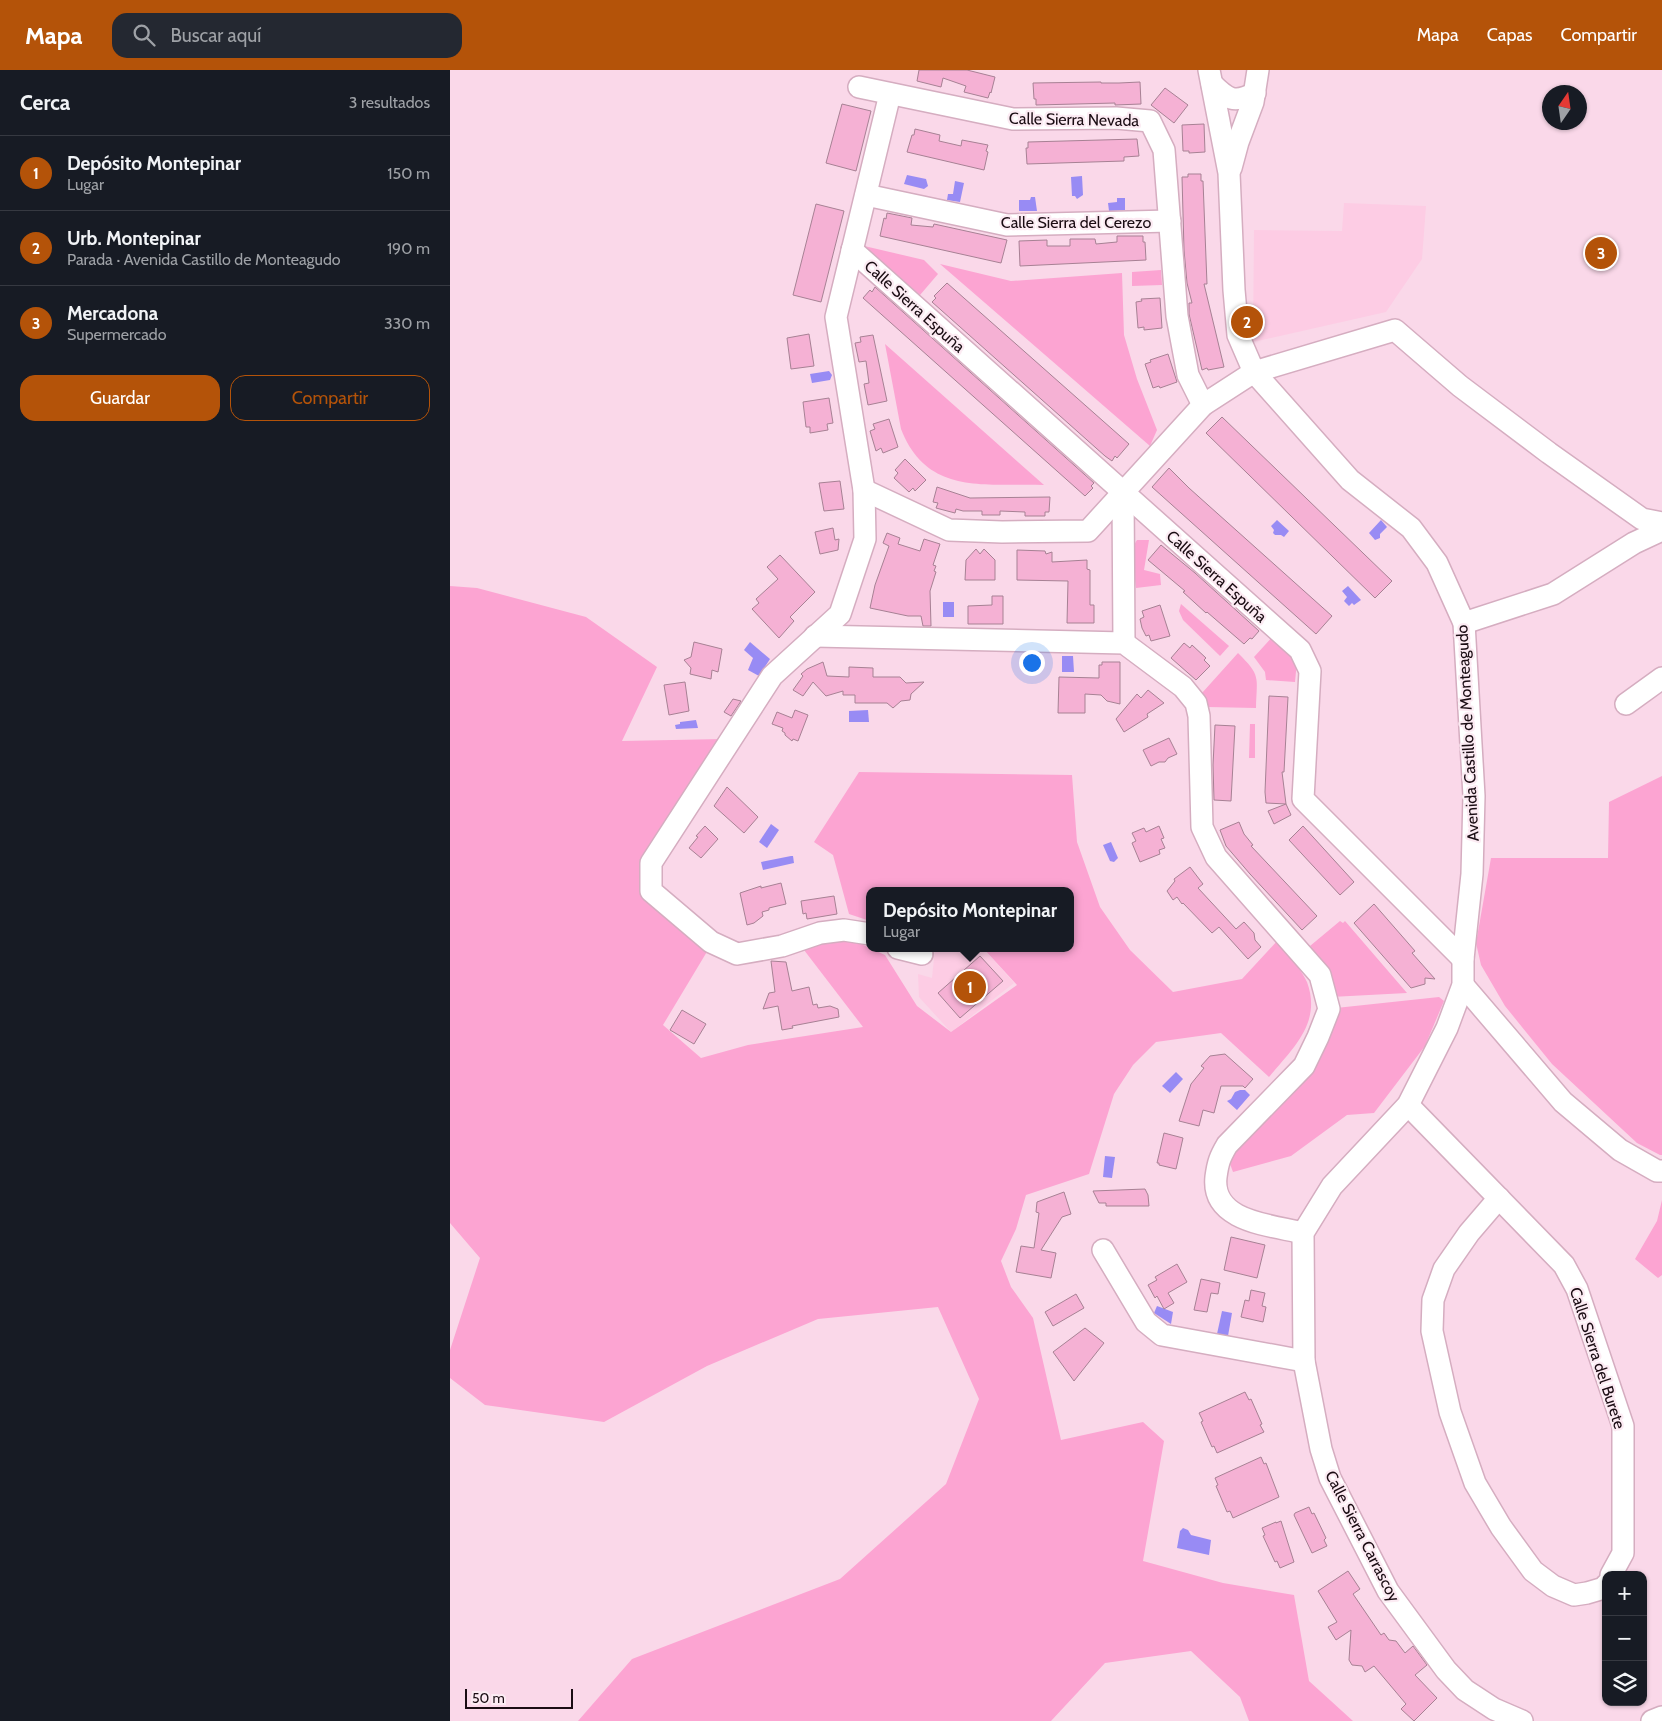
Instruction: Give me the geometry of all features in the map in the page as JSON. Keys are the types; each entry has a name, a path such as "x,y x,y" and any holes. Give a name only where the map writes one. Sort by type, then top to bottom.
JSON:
{"street":[{"name":"Avenida Castillo de Monteagudo","path":"1229,173 1238,142 1247,123 1255,93 1258,70"},
{"name":"Avenida Castillo de Monteagudo","path":"1211,77 1225,97 1235,99 1246,98 1255,93"},
{"name":"Avenida Castillo de Monteagudo","path":"1211,77 1229,173 1238,335 1254,372 1350,480 1410,528 1437,562 1464,623 1474,796 1472,874 1462,959 1463,985"},
{"name":"Calle Sierra Nevada","path":"859,87 1013,119 1116,118 1150,121 1164,150 1177,316 1188,375 1203,405"},
{"path":"866,933 844,930 820,933 782,946 737,954 711,942 651,891 651,863 772,676 840,614 865,539 864,490 836,317 890,94"},
{"name":"Calle Sierra del Cerezo","path":"866,195 1006,225 1170,221"},
{"name":"Calle Sierra Espuña","path":"852,250 1300,650 1310,671 1302,800 1462,959"},
{"path":"864,490 949,530 1002,532 1088,531 1203,405 1254,372 1395,330 1460,386 1549,454 1642,519 1662,523"},
{"path":"1123,493 1124,643"},
{"path":"1464,623 1553,594 1634,543 1662,530"},
{"path":"815,636 1124,643 1183,687 1196,703 1199,716 1202,827 1216,857 1320,976 1329,1010 1304,1066 1227,1144 1218,1160 1215,1184 1218,1198 1231,1212 1243,1219 1303,1233 1332,1186 1408,1105 1447,1028 1463,985 1563,1102 1620,1150 1657,1171 1662,1171"},
{"path":"1626,704 1662,678"},
{"path":"914,952 922,954"},
{"name":"Calle Sierra del Burete","path":"1408,1105 1564,1265 1577,1289 1623,1426 1622,1553 1613,1571"},
{"path":"1499,1198 1469,1233 1444,1269 1433,1300 1432,1330 1450,1412 1475,1483 1501,1527 1533,1571 1553,1586 1574,1595 1587,1594 1602,1589"},
{"name":"Calle Sierra Carrascoy","path":"1303,1233 1304,1361 1321,1449 1330,1478 1388,1591 1446,1670 1465,1690 1494,1709 1522,1721"},
{"path":"1103,1250 1146,1322 1162,1334 1304,1361"},
{"path":"1652,1721 1662,1717"}],"shaded area":[{"path":"907,175 926,179 928,186 924,189 904,184"},
{"path":"1082,176 1083,195 1077,199 1075,196 1072,196 1071,177"},
{"path":"955,181 964,183 960,202 947,200 948,194 953,194"},
{"path":"1031,197 1035,197 1037,211 1019,211 1019,200 1030,200"},
{"path":"1117,198 1125,198 1125,210 1109,211 1108,203 1117,202"},
{"path":"1344,203 1426,206 1422,259 1386,312 1253,342 1254,230 1342,231"},
{"path":"860,245 924,260 938,274 920,295"},
{"path":"940,264 1011,281 1122,273 1124,335 1137,379 1157,430 1150,446"},
{"path":"1161,270 1162,285 1132,286 1132,272"},
{"path":"885,344 1044,485 1000,485 960,481 942,476 926,466 912,451 901,429"},
{"path":"829,371 832,375 830,380 812,383 810,374"},
{"path":"1277,520 1289,531 1284,537 1273,533 1274,530 1271,526"},
{"path":"1381,520 1387,527 1380,534 1380,538 1375,540 1369,533"},
{"path":"1137,540 1149,540 1144,570 1160,574 1161,585 1136,588 1133,556"},
{"path":"450,586 477,588 586,617 657,667 622,741 723,739 642,869 708,950 663,1025 701,1058 748,1045 863,1027 804,950 844,936 866,946 866,952 879,952 885,955 917,1006 951,1032 1017,985 987,952 1074,952 1074,887 866,887 866,920 849,914 833,855 814,842 859,772 1072,775 1077,842 1100,907 1130,950 1173,992 1242,979 1278,940 1298,966 1307,982 1311,997 1311,1010 1303,1034 1269,1077 1221,1033 1156,1042 1133,1065 1114,1094 1089,1174 1026,1195 1016,1229 1001,1261 1011,1287 1033,1318 1061,1440 1143,1422 1164,1441 1143,1561 1223,1583 1294,1595 1309,1681 1353,1721 1249,1721 1240,1697 1191,1651 1105,1663 1051,1721 578,1721 632,1659 840,1579 946,1484 979,1399 938,1307 818,1319 707,1366 604,1422 485,1405 450,1378 450,1350 480,1258 450,1223"},
{"path":"1348,586 1361,600 1349,606 1344,601 1347,597 1342,591"},
{"path":"943,602 954,602 954,617 943,617"},
{"path":"1181,604 1229,646 1220,656 1183,620 1179,611"},
{"path":"1274,635 1297,661 1295,682 1266,680 1265,672 1254,657"},
{"path":"750,642 770,659 759,676 748,670 753,658 744,650"},
{"path":"1238,653 1251,667 1256,677 1256,708 1208,707 1202,693"},
{"path":"1062,656 1073,656 1074,672 1062,672"},
{"path":"868,710 869,722 849,722 849,711"},
{"path":"696,720 698,728 676,729 675,725 680,724 680,722"},
{"path":"1250,724 1255,724 1255,758 1249,758"},
{"path":"1662,776 1662,1155 1660,1155 1637,1143 1552,1064 1505,1006 1481,965 1476,943 1491,858 1608,858 1609,802"},
{"path":"771,824 779,830 767,848 759,842"},
{"path":"1111,842 1118,858 1114,862 1110,861 1103,845"},
{"path":"793,856 794,863 763,870 761,862"},
{"path":"1340,921 1343,923 1345,921 1407,993 1331,997 1323,966 1310,946"},
{"path":"935,952 987,952 1014,983 951,1032 919,997 918,974 932,978"},
{"path":"1439,997 1444,1001 1425,1046 1374,1113 1347,1115 1291,1156 1233,1172 1229,1161 1276,1109 1336,1008"},
{"path":"1176,1072 1183,1079 1170,1093 1162,1086"},
{"path":"1245,1090 1250,1095 1237,1110 1227,1101 1231,1099 1235,1092"},
{"path":"1105,1156 1115,1157 1112,1178 1103,1177"},
{"path":"1662,1200 1662,1275 1658,1278 1635,1259 1657,1221"},
{"path":"1157,1306 1173,1312 1171,1324 1154,1313"},
{"path":"1222,1311 1232,1313 1228,1336 1217,1334"},
{"path":"1183,1528 1188,1530 1191,1535 1211,1540 1209,1555 1177,1548 1180,1531"}],"building":[{"path":"919,70 967,70 995,77 988,98 964,92 966,86 943,78 941,87 917,81"},
{"path":"1140,82 1141,104 1036,105 1036,99 1034,99 1033,83"},
{"path":"1165,88 1188,105 1174,123 1151,105"},
{"path":"842,104 871,111 856,171 826,163"},
{"path":"1204,124 1205,152 1189,153 1189,151 1183,151 1182,125"},
{"path":"915,129 940,135 939,141 961,146 962,140 988,145 984,170 907,152"},
{"path":"1137,139 1139,156 1124,157 1124,161 1027,164 1026,148 1028,148 1028,142"},
{"path":"1188,174 1201,174 1201,181 1203,181 1207,284 1204,284 1224,367 1208,370 1207,368 1202,370 1189,314 1189,303 1192,303 1187,283 1184,250 1182,177 1188,177"},
{"path":"816,204 844,211 821,302 793,295"},
{"path":"887,213 912,218 911,225 933,227 934,224 1007,240 1001,263 880,236"},
{"path":"1117,236 1143,236 1146,260 1020,266 1019,241 1047,240 1047,246 1070,246 1070,239 1095,239 1096,244 1117,242"},
{"path":"947,283 1129,444 1117,458 1115,456 1112,461 1105,456 932,302 936,298 934,296"},
{"path":"875,287 1094,483 1091,486 1093,488 1085,496 863,298 870,290 872,292"},
{"path":"1160,298 1162,328 1144,330 1144,327 1138,328 1136,302 1142,301 1141,299"},
{"path":"809,334 814,366 791,369 787,338"},
{"path":"873,335 887,401 868,405 864,384 869,383 866,361 859,362 855,343 861,342 860,337"},
{"path":"1168,354 1177,382 1160,388 1159,386 1153,388 1145,364 1151,362 1150,360"},
{"path":"829,398 833,423 827,424 828,430 810,433 810,427 806,427 803,402"},
{"path":"1222,417 1392,581 1375,598 1206,433"},
{"path":"889,419 898,447 883,453 881,448 876,451 870,431 875,429 873,424"},
{"path":"905,459 926,480 915,491 913,488 909,492 894,478 898,473 895,470"},
{"path":"1169,468 1332,616 1316,634 1152,487"},
{"path":"840,481 844,509 824,511 819,483"},
{"path":"937,487 970,498 1050,497 1049,512 1045,512 1045,516 1025,516 1025,512 1000,511 1000,515 982,515 982,511 956,509 955,513 936,508 938,503 933,502"},
{"path":"833,528 835,540 839,539 838,550 820,554 815,532"},
{"path":"887,533 900,538 898,544 920,551 924,539 940,544 933,565 936,566 934,571 936,572 930,591 931,626 923,626 921,616 908,616 870,608 875,585 889,546 883,543"},
{"path":"1161,545 1259,631 1252,639 1250,638 1244,644 1206,613 1183,592 1185,591 1148,560"},
{"path":"976,549 980,554 984,549 995,560 995,580 965,580 966,560"},
{"path":"1017,550 1045,551 1046,554 1052,552 1052,562 1087,560 1087,569 1090,570 1090,605 1094,605 1094,623 1067,623 1068,581 1017,580"},
{"path":"780,555 815,592 790,617 794,621 779,638 752,609 759,603 756,599 778,579 767,567"},
{"path":"992,596 1003,596 1003,624 968,624 968,606 992,605"},
{"path":"1160,605 1170,636 1151,641 1149,635 1146,636 1142,628 1140,619 1144,617 1142,611"},
{"path":"694,642 722,649 718,672 712,670 711,679 690,674 691,668 684,660 691,657"},
{"path":"1184,643 1190,648 1192,645 1206,658 1204,660 1210,666 1196,680 1171,658"},
{"path":"823,662 827,676 849,677 849,667 873,668 873,677 900,677 906,683 924,682 911,694 910,700 901,701 893,708 887,703 855,703 855,695 843,695 843,691 826,696 813,682 803,696 793,690 803,676 801,674 807,669"},
{"path":"1102,662 1120,662 1120,704 1107,701 1101,695 1085,694 1085,713 1058,713 1059,677 1099,678 1099,665 1102,665"},
{"path":"685,682 689,711 669,715 664,685"},
{"path":"1148,690 1164,703 1147,714 1148,717 1124,732 1116,719 1137,694 1141,698"},
{"path":"1269,696 1288,697 1284,772 1282,772 1286,804 1266,803"},
{"path":"733,699 741,701 731,716 724,712"},
{"path":"795,710 808,715 798,741 793,739 792,741 782,731 783,728 772,724 777,712 792,718"},
{"path":"1215,725 1235,726 1231,801 1214,800"},
{"path":"1169,738 1177,754 1168,758 1165,762 1159,762 1151,766 1143,750"},
{"path":"727,787 758,817 744,833 714,806"},
{"path":"1286,804 1291,815 1274,824 1268,811"},
{"path":"1239,822 1244,834 1253,845 1251,846 1317,916 1302,930 1226,846 1220,830"},
{"path":"705,826 718,839 701,858 689,848"},
{"path":"1159,826 1164,838 1161,839 1165,848 1159,850 1160,854 1140,862 1132,843 1136,841 1132,833 1144,828 1146,832"},
{"path":"1303,826 1354,882 1340,895 1289,840"},
{"path":"1190,867 1203,884 1198,888 1236,929 1244,922 1254,933 1255,940 1261,947 1248,959 1219,927 1212,933 1177,897 1173,900 1167,891 1175,881 1174,879"},
{"path":"781,883 786,904 769,908 769,910 762,912 763,916 754,923 747,925 740,893 761,886 761,888"},
{"path":"834,896 837,914 807,919 806,913 803,914 801,901"},
{"path":"1374,904 1415,951 1412,953 1435,979 1425,978 1425,984 1411,988 1354,923"},
{"path":"980,956 1003,981 960,1018 938,993"},
{"path":"771,961 786,962 792,991 809,987 813,1005 817,1004 818,1008 830,1006 838,1009 839,1017 792,1026 793,1028 782,1030 778,1006 763,1009 769,993 775,992"},
{"path":"682,1010 706,1024 694,1044 670,1030"},
{"path":"1225,1054 1253,1079 1245,1088 1243,1086 1221,1086 1214,1113 1203,1110 1199,1126 1179,1121 1191,1084 1204,1068 1201,1066 1210,1056"},
{"path":"1164,1133 1183,1138 1176,1169 1157,1163"},
{"path":"1145,1189 1148,1195 1149,1206 1106,1206 1106,1203 1099,1203 1093,1191"},
{"path":"1064,1192 1071,1214 1062,1217 1041,1250 1056,1253 1051,1278 1016,1272 1021,1246 1034,1248 1039,1213 1036,1212 1037,1202"},
{"path":"1231,1237 1265,1245 1257,1278 1224,1270"},
{"path":"1177,1264 1187,1282 1168,1293 1174,1303 1164,1309 1148,1285 1157,1280 1155,1277"},
{"path":"1201,1279 1220,1283 1218,1294 1211,1293 1207,1312 1194,1310"},
{"path":"1251,1290 1265,1293 1262,1306 1266,1307 1263,1322 1241,1317 1245,1300 1249,1301"},
{"path":"1076,1294 1084,1308 1053,1326 1045,1312"},
{"path":"1085,1328 1104,1343 1074,1381 1053,1352"},
{"path":"1245,1392 1249,1400 1251,1399 1264,1432 1217,1453 1214,1446 1212,1447 1199,1413"},
{"path":"1261,1457 1264,1464 1266,1463 1279,1497 1233,1518 1230,1511 1227,1512 1216,1486 1218,1485 1215,1478"},
{"path":"1309,1507 1326,1538 1324,1540 1327,1546 1312,1553 1294,1515"},
{"path":"1281,1521 1294,1562 1280,1568 1277,1561 1275,1562 1263,1536 1265,1535 1262,1528"},
{"path":"1348,1571 1360,1589 1353,1594 1381,1635 1384,1633 1389,1640 1396,1641 1405,1653 1413,1646 1427,1665 1415,1675 1437,1698 1414,1721 1401,1709 1406,1704 1374,1666 1365,1672 1362,1666 1352,1665 1349,1660 1351,1630 1336,1640 1328,1627 1337,1622 1318,1591"}],"place":[{"name":"Mercadona","path":"1601,253"},
{"name":"Urb. Montepinar","path":"1247,322"},
{"name":"Depósito Montepinar","path":"970,987"}]}
